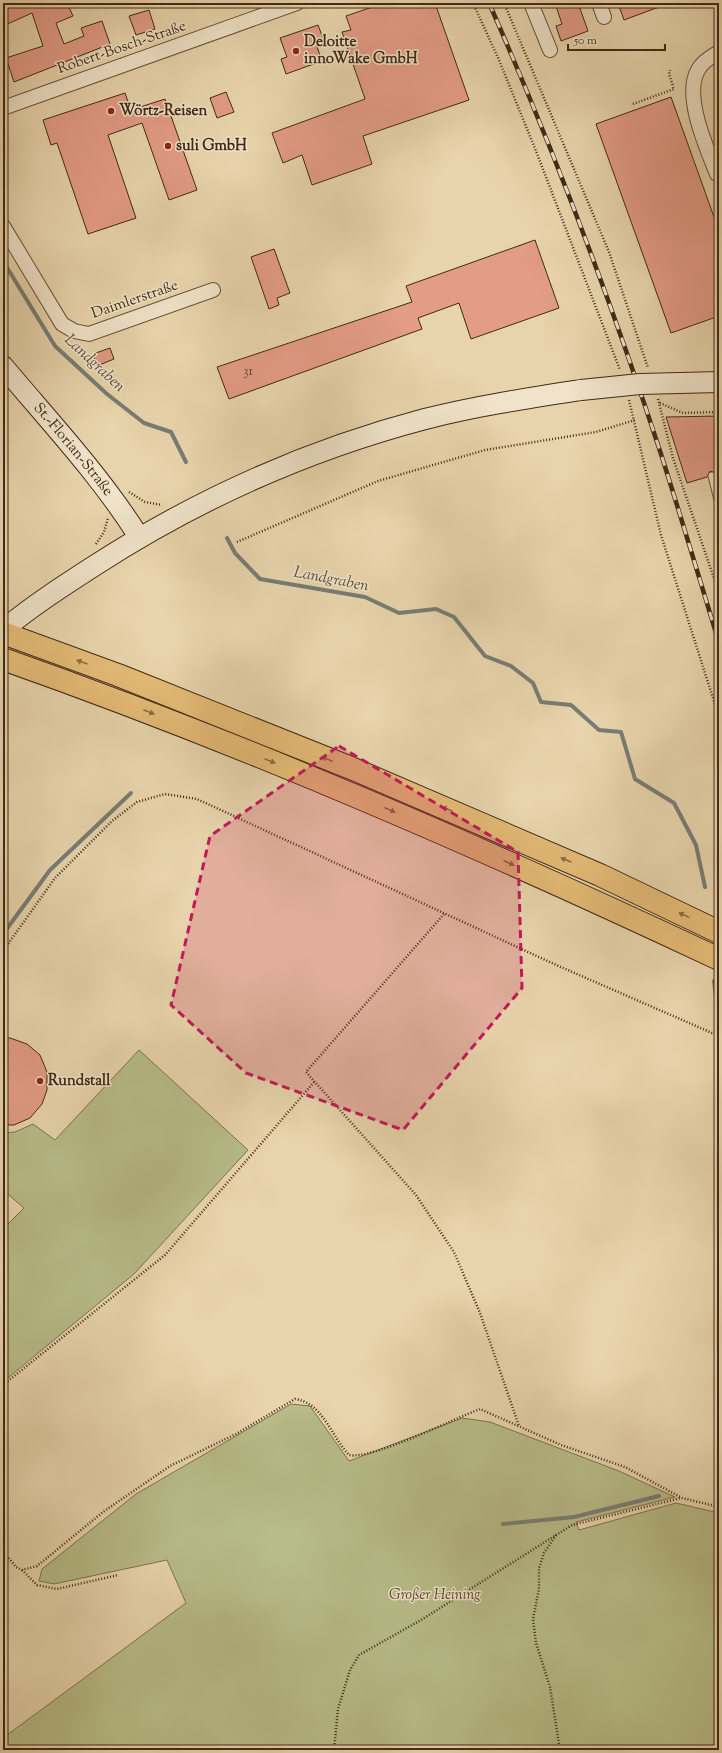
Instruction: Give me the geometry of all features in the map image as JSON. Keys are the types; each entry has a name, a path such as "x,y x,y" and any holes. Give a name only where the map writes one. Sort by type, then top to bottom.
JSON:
{"highway":[{"path":"3,631 351,768 600,875 719,932"},
{"path":"3,659 113,698 335,786 592,899 719,959"}],"main road":[{"name":"St.-Florian-Straße","path":"3,366 94,472 119,505 139,537"},
{"path":"3,631 30,608 139,537 188,509 277,468 368,435 425,419 482,406 581,390 640,384 719,382"}],"street":[{"name":"Robert-Bosch-Straße","path":"3,108 298,3"},
{"path":"531,3 550,50"},
{"path":"599,3 604,17"},
{"path":"717,174 703,138 693,88 698,69 719,52"},
{"name":"Daimlerstraße","path":"3,226 62,324 74,331 89,334 213,290"}],"lane":[{"path":"712,476 719,504"}],"path":[{"path":"473,3 499,60 536,151 607,333 622,376"},
{"path":"504,3 609,252 649,372"},
{"path":"633,104 674,89 670,70"},
{"path":"657,395 673,458 719,593"},
{"path":"628,398 635,420 661,535 719,717"},
{"path":"659,402 683,413 719,412"},
{"path":"237,542 378,480 485,450 596,432 635,420"},
{"path":"3,951 55,878 112,821 137,802 165,794 197,799 554,964 719,1036"},
{"path":"444,914 306,1072 416,1195 454,1252 480,1313 519,1427"},
{"path":"3,1385 165,1255 315,1081"},
{"path":"22,1570 37,1566 102,1512 170,1466 236,1434 295,1399 306,1400 316,1408 341,1446 349,1455 362,1455 426,1432 458,1417 480,1410 561,1445 625,1467 682,1498 719,1507"},
{"path":"334,1750 338,1709 350,1670 359,1655 421,1620 572,1525 682,1498"},
{"path":"556,1535 544,1553 539,1568 538,1589 533,1619 536,1643 550,1687 560,1750"},
{"path":"3,1552 16,1567 22,1570 37,1585 57,1589 118,1574"}],"highlighted area":[{"path":"339,746 518,852 522,988 403,1130 246,1073 171,1005 210,836"}],"green space":[{"path":"139,1050 248,1150 134,1274 3,1382 3,1229 24,1208 3,1190 3,1133 15,1132 33,1124 55,1140"},
{"name":"Großer Heining","path":"291,1404 310,1406 349,1461 462,1418 490,1422 619,1471 675,1497 576,1522 579,1530 676,1503 719,1513 719,1750 3,1750 3,1738 186,1603 167,1560 54,1584 39,1581 42,1569 136,1494"}],"building":[{"path":"3,3 67,3 73,16 56,23 64,44 84,36 81,28 102,21 110,44 14,82 6,58 43,46 32,13 3,26"},
{"path":"384,3 435,3 469,100 363,136 372,164 312,185 302,155 283,163 272,133 365,99 342,32 351,30 346,16"},
{"path":"555,3 578,3 588,31 561,41 556,26 562,24"},
{"path":"618,3 667,3 667,4 624,20"},
{"path":"149,10 155,29 136,35 129,16"},
{"path":"318,25 324,41 316,44 322,61 286,74 281,59 287,57 280,38"},
{"path":"226,92 234,112 217,118 210,98"},
{"path":"125,93 131,110 165,99 197,190 169,200 142,123 108,135 136,218 88,234 57,143 51,145 43,120"},
{"path":"671,97 714,217 719,215 719,316 671,333 596,124"},
{"path":"535,240 559,308 471,339 459,303 418,318 422,329 229,399 217,367 412,302 406,286"},
{"path":"274,249 290,293 277,298 279,305 269,309 251,257"},
{"path":"110,348 114,359 97,366 93,354"},
{"path":"719,416 719,474 710,471 707,477 687,483 666,417"},
{"path":"3,1038 10,1038 27,1044 40,1055 47,1072 47,1090 42,1104 30,1118 14,1125 3,1125"}],"waterway":[{"name":"Landgraben","path":"3,261 55,346 107,394 144,423 171,432 186,462"},
{"name":"Landgraben","path":"227,538 235,553 260,579 365,597 399,613 436,609 454,617 485,656 511,666 533,683 541,702 571,705 599,730 621,732 635,779 674,803 696,845 705,887"},
{"path":"3,934 50,870 131,793"},
{"name":"Landgraben","path":"714,981 719,1022"},
{"path":"503,1524 574,1517 659,1496"}],"railway":[{"path":"489,3 559,170 602,283 661,454 719,643"}],"place":[{"name":"Deloitte innoWake GmbH","path":"296,51"},
{"name":"Wörtz-Reisen","path":"111,111"},
{"name":"suli GmbH","path":"168,146"},
{"name":"Rundstall","path":"40,1081"}]}
